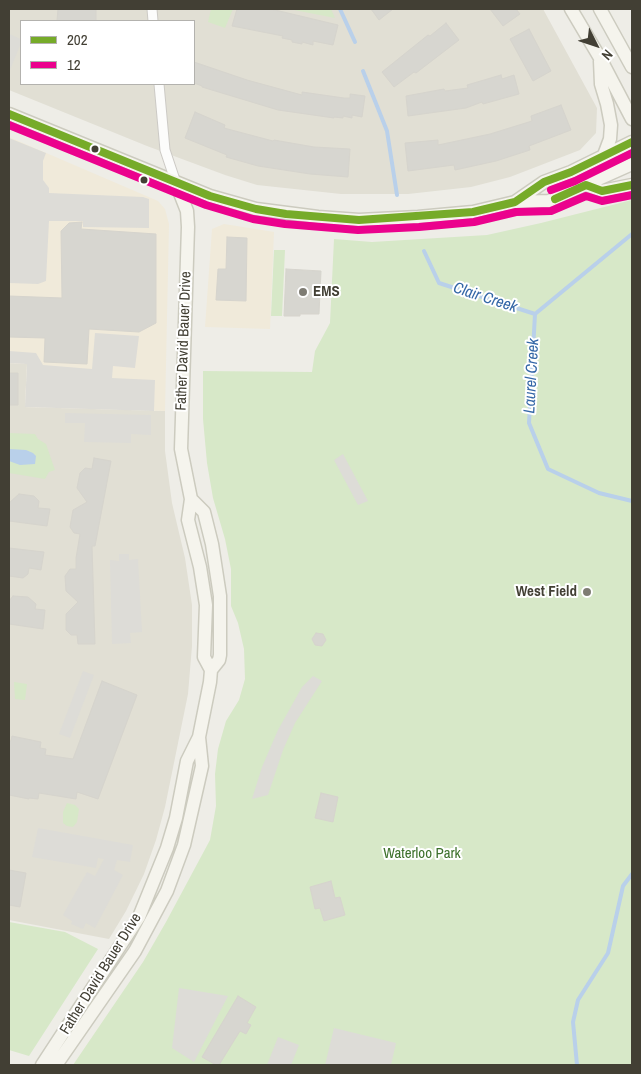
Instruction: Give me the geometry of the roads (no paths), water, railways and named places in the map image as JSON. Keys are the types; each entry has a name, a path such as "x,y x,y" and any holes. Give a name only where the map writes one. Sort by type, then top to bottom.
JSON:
{"street":[{"path":"572,9 632,120"},
{"path":"600,9 632,67"},
{"path":"600,58 601,84 611,125 610,139 604,155"},
{"path":"159,85 165,150 176,183"},
{"path":"9,114 210,196 256,209 359,220 418,217 465,212 515,202 549,201 632,164"},
{"path":"515,202 544,182 571,172 632,142"},
{"name":"Father David Bauer Drive","path":"56,1065 135,951 167,892 184,845 202,766 199,737 211,670 219,660 220,655 220,596 212,544 204,512 191,499 181,449 188,227 187,211 176,183"},
{"path":"586,186 602,191 632,185"},
{"name":"Father David Bauer Drive","path":"42,1065 139,917 167,848 176,818 187,761 199,737"}],"water":[{"path":"9,449 26,450 33,453 36,456 35,464 20,465 9,461"}],"waterway":[{"name":"Clair Creek","path":"340,9 355,42"},
{"name":"Clair Creek","path":"363,71 387,131 397,195"},
{"name":"Laurel Creek","path":"632,234 535,314 529,423 548,469 599,493 632,501"},
{"name":"Clair Creek","path":"424,251 439,283 535,314"},
{"name":"Laurel Creek","path":"577,1065 573,1022 578,1000 608,953 623,886 632,874"}],"place":[{"name":"EMS","path":"303,292"},
{"name":"West Field","path":"587,592"}],"park label":[{"name":"Waterloo Park","path":"422,854"}]}
